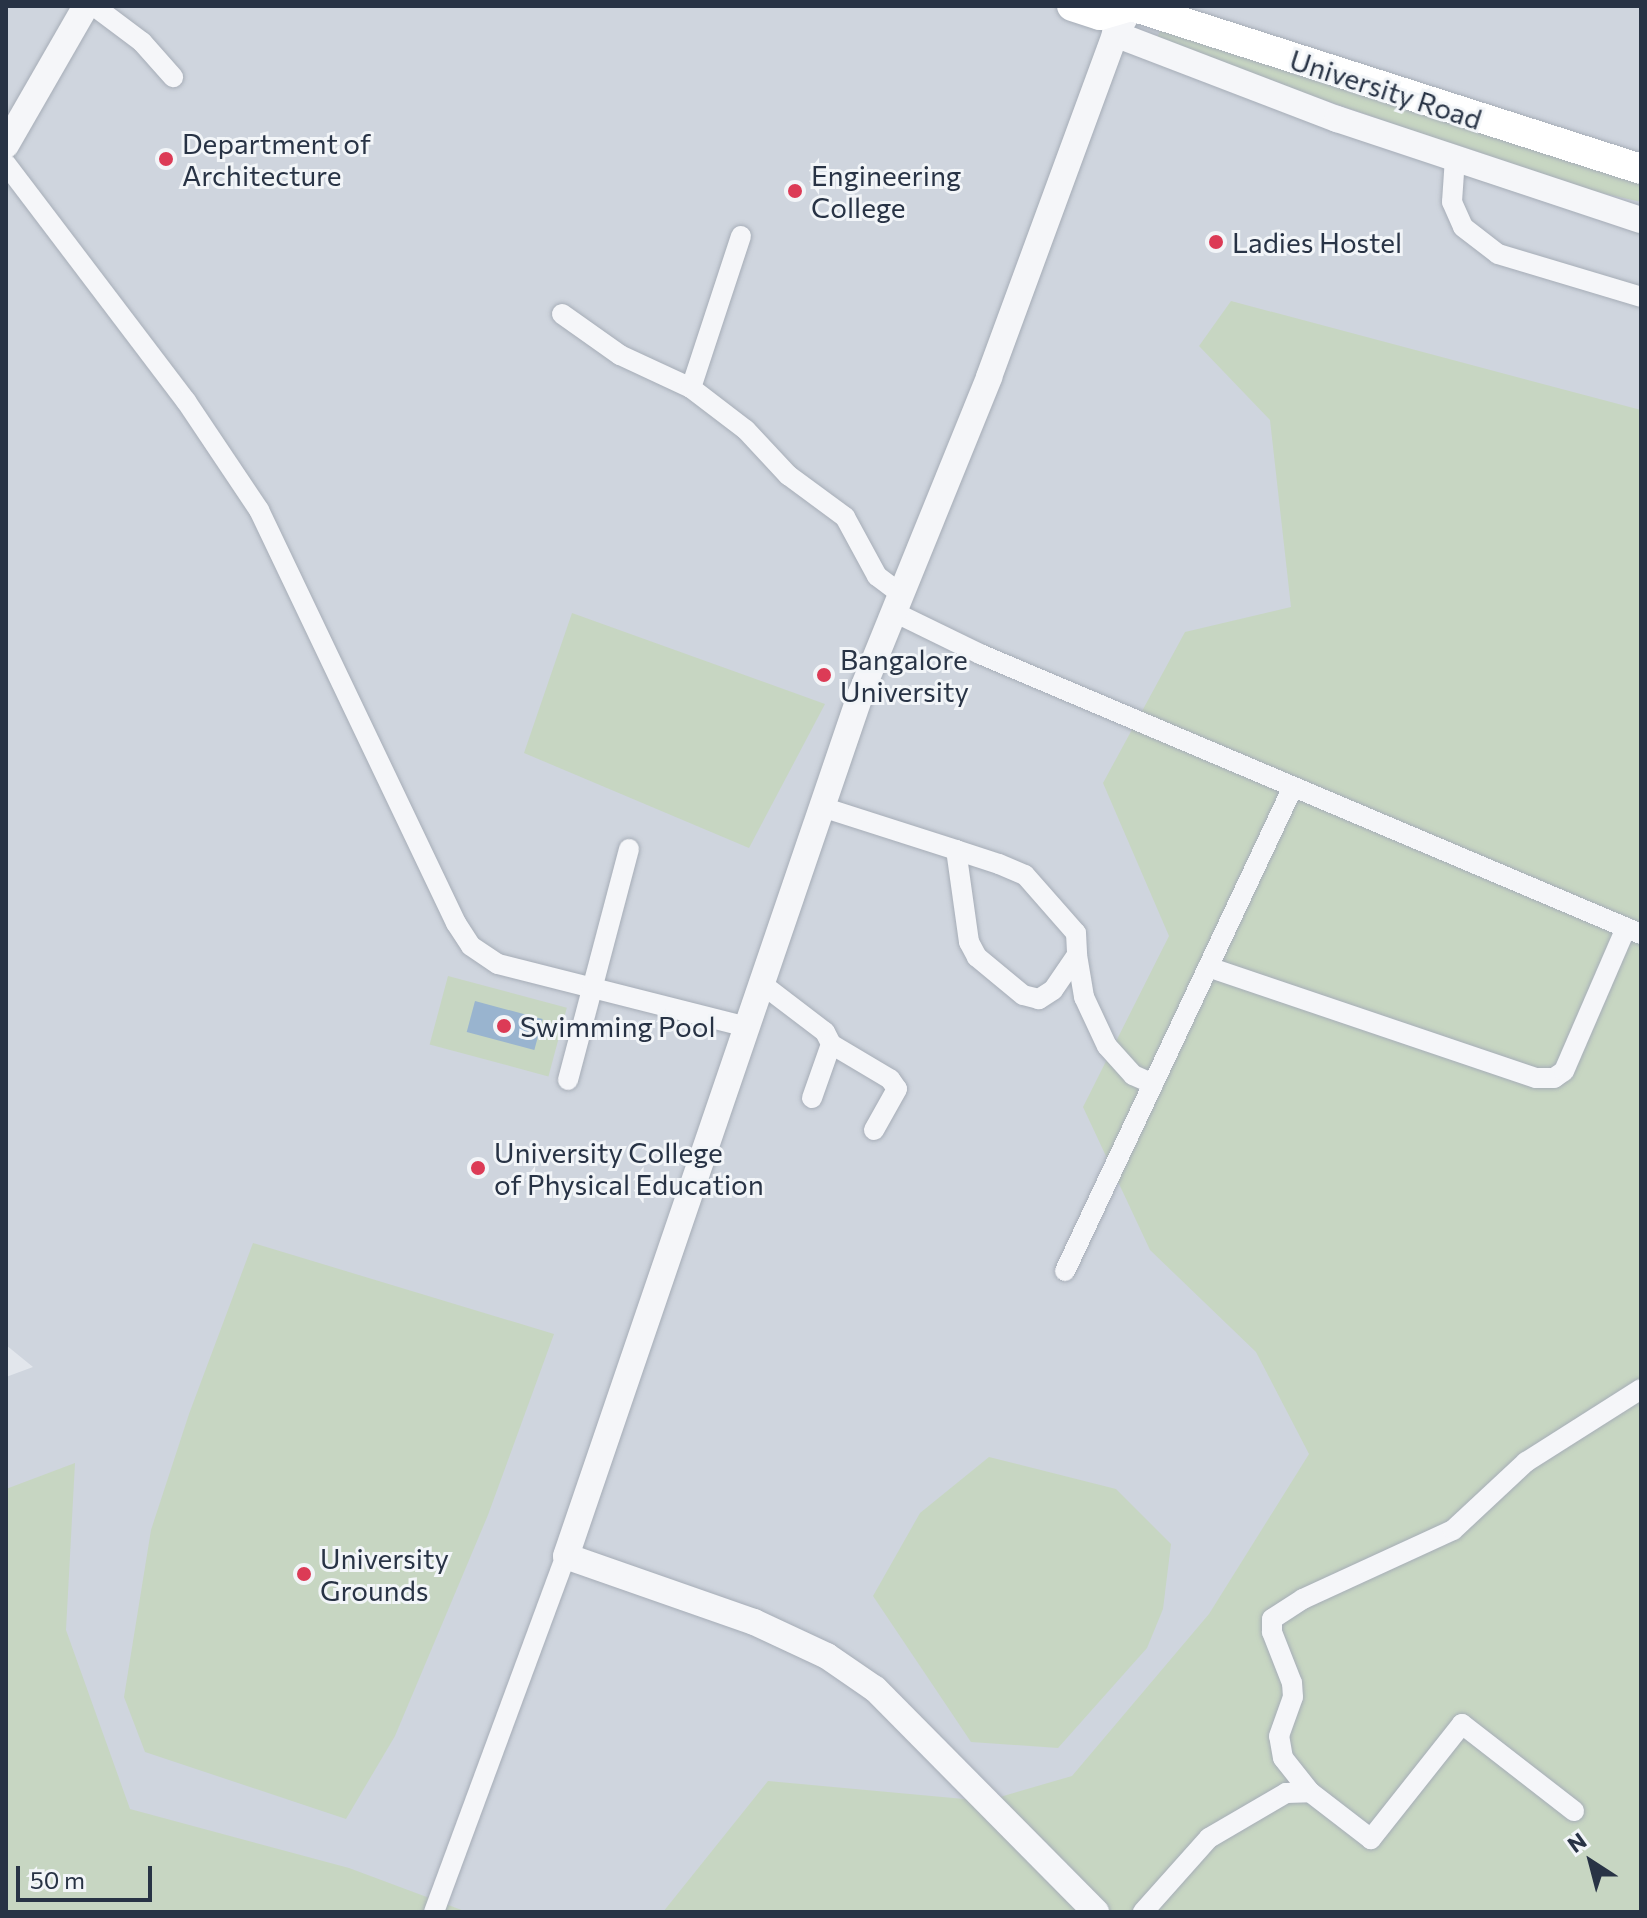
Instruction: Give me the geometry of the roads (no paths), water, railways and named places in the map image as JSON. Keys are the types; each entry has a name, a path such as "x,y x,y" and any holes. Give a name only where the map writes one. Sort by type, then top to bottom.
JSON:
{"main road":[{"name":"University Road","path":"1072,6 1100,15 1132,6 1641,169"}],"street":[{"path":"6,145 86,6"},
{"path":"94,6 142,42 173,77"},
{"path":"434,1912 566,1556 822,807 898,603 989,377 1115,34 1132,6"},
{"path":"1115,34 1337,119 1641,220"},
{"path":"1455,158 1452,202 1463,227 1498,254 1641,297"},
{"path":"6,164 186,401 259,510 456,923 471,946 498,964 747,1027"},
{"path":"691,388 741,236"},
{"path":"562,314 620,355 691,388 746,430 788,475 845,517 877,576 898,603 980,654 1633,931 1564,1071 1554,1078 1536,1078 1208,967"},
{"path":"1065,1271 1293,787"},
{"path":"822,807 1025,875 1076,933 1084,997 1107,1046 1133,1075 1153,1084"},
{"path":"568,1080 629,849"},
{"path":"956,850 969,942 987,969 1023,995 1039,999 1053,990 1077,955"},
{"path":"762,984 825,1032 831,1044 870,1064 890,1079 897,1089 874,1130"},
{"path":"812,1098 831,1044"},
{"path":"1574,1811 1462,1724 1371,1839 1310,1792 1283,1758 1279,1736 1293,1697 1292,1683 1272,1632 1272,1619 1303,1599 1453,1530 1526,1462 1641,1389"},
{"path":"566,1556 754,1622 827,1656 875,1689 1096,1912"},
{"path":"1143,1912 1209,1838 1286,1793 1310,1792"}],"water":[{"name":"Swimming Pool","path":"475,1001 543,1019 534,1050 467,1032"}],"place":[{"name":"Department of Architecture","path":"166,159"},
{"name":"Engineering College","path":"795,191"},
{"name":"Ladies Hostel","path":"1216,242"},
{"name":"Bangalore University","path":"824,675"},
{"name":"Swimming Pool","path":"504,1026"},
{"name":"University College of Physical Education","path":"478,1168"},
{"name":"University Grounds","path":"304,1574"}]}
